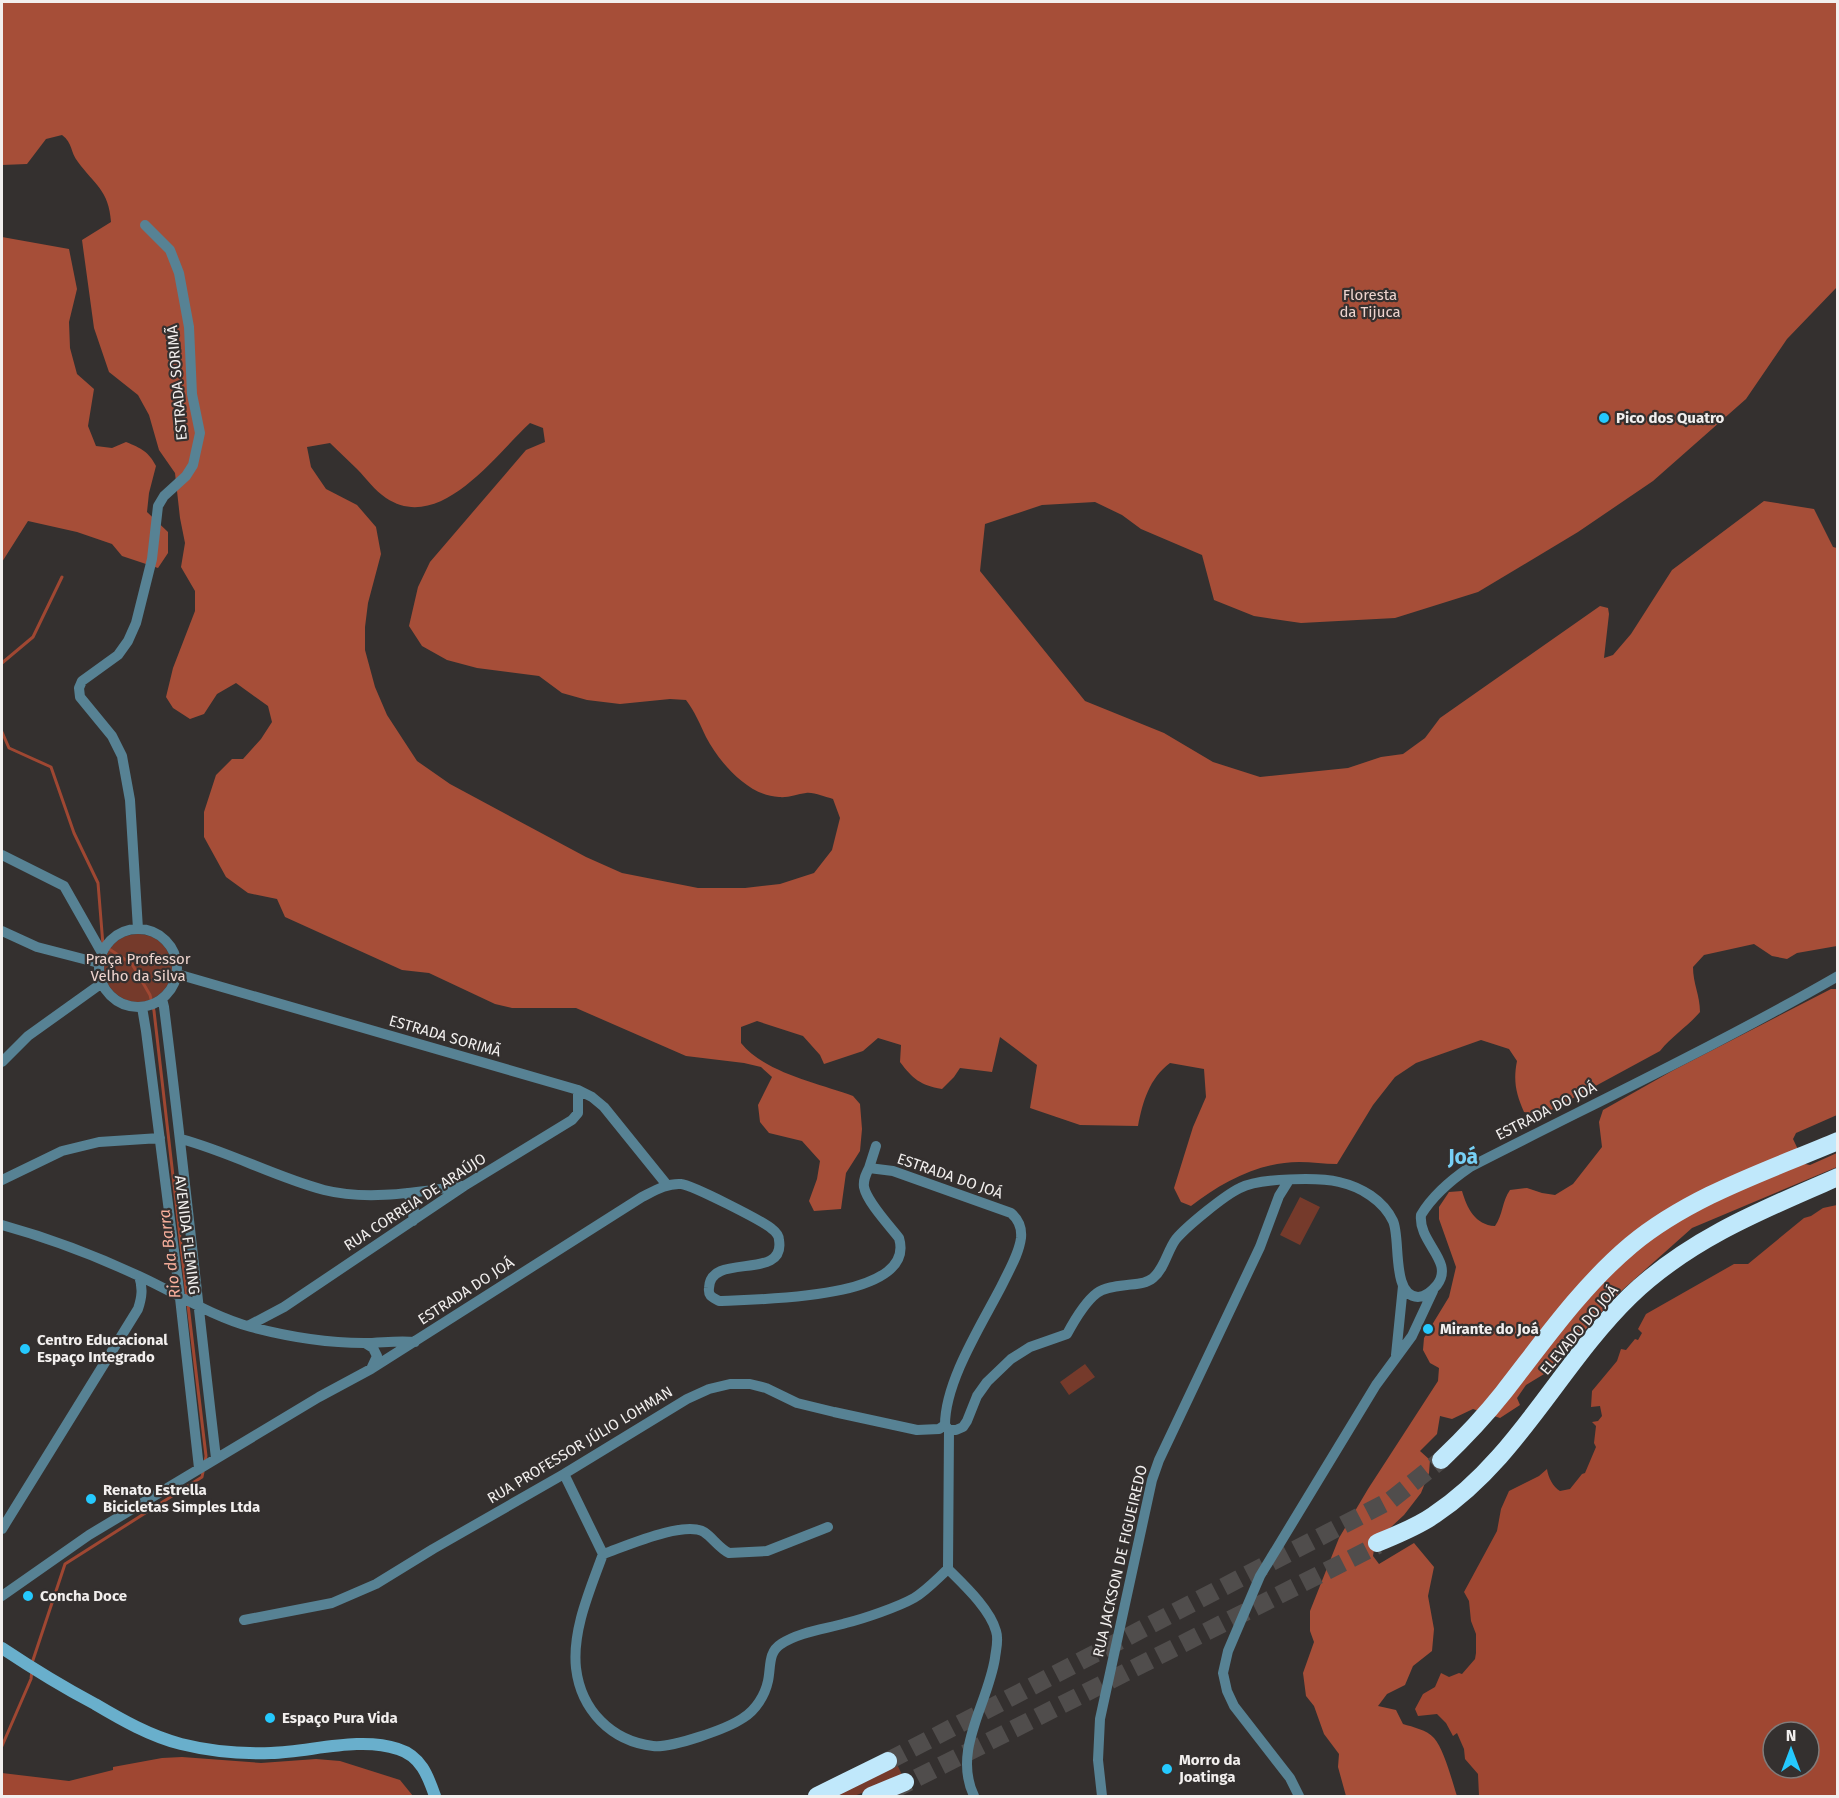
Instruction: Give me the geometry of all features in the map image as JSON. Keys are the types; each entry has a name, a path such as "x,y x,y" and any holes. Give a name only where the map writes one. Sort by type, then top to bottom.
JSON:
{"highway":[{"path":"1441,1460 1501,1395 1571,1304 1631,1245 1660,1223 1713,1193 1838,1141"},
{"name":"ELEVADO DO JOÁ","path":"1378,1544 1434,1515 1467,1489 1505,1450 1611,1316 1650,1278 1716,1232 1838,1177"},
{"path":"817,1797 888,1761"},
{"path":"871,1797 905,1782"}],"street":[{"name":"ESTRADA SORIMÃ","path":"138,929 130,800 122,756 112,736 80,697 79,688 82,681 118,655 128,641 136,623 152,560 158,506 164,496 186,476 193,465 200,433 192,394 189,327 179,273 170,250 145,225"},
{"path":"2,855 64,886 103,953 102,983 114,999 122,1004 143,1007 160,1000 169,992 177,974 177,961 172,948 152,931 127,930 117,935 103,953"},
{"path":"2,931 37,947 103,953"},
{"name":"ESTRADA SORIMÃ","path":"177,974 578,1090 592,1097 604,1107 667,1185"},
{"name":"ESTRADA DO JOÁ","path":"1433,1290 1440,1280 1441,1265 1423,1233 1421,1215 1437,1195 1458,1176 1470,1167 1636,1081 1709,1047 1787,1006 1838,976"},
{"path":"2,1062 28,1036 102,983"},
{"name":"AVENIDA FLEMING","path":"160,1000 166,1018 181,1139 200,1467"},
{"name":"AVENIDA FLEMING","path":"143,1007 160,1138 215,1458"},
{"name":"RUA CORREIA DE ARAÚJO","path":"248,1326 284,1307 464,1186 572,1119 578,1113 578,1090"},
{"path":"2,1180 62,1151 99,1142 160,1138"},
{"path":"181,1139 300,1182 345,1194 407,1193 464,1186"},
{"path":"667,1185 681,1184 695,1189 757,1220 779,1236 780,1244 777,1253 769,1262 726,1268 717,1272 709,1284 711,1297 719,1301 834,1292 881,1278 894,1266 899,1256 901,1244 899,1239 869,1198 864,1186 876,1146"},
{"name":"ESTRADA DO JOÁ","path":"869,1168 893,1172 1006,1210 1016,1217 1019,1223 1021,1235 1018,1252 963,1362 947,1403 948,1569"},
{"name":"RUA JACKSON DE FIGUEIREDO","path":"1102,1797 1098,1760 1100,1719 1152,1480 1159,1460 1255,1257 1279,1196 1289,1180"},
{"path":"947,1427 956,1430 963,1427 968,1421 977,1396 999,1369 1030,1347 1067,1334 1075,1319 1097,1293 1114,1287 1152,1280 1161,1269 1176,1239 1241,1187 1256,1183 1334,1180 1363,1191 1385,1207 1396,1227 1402,1286 1396,1356"},
{"name":"ESTRADA DO JOÁ","path":"2,1596 89,1535 319,1396 371,1369 642,1197 667,1185"},
{"path":"407,1193 414,1204 413,1221"},
{"path":"2,1225 54,1239 139,1276 189,1302 248,1326 302,1339 365,1343 403,1340 414,1342"},
{"path":"2,1529 138,1309 142,1296 139,1276"},
{"path":"1402,1286 1407,1293 1416,1297 1422,1297 1433,1290"},
{"path":"1299,1797 1290,1778 1234,1706 1227,1691 1223,1673 1228,1651 1260,1576 1328,1461 1396,1356 1412,1336 1433,1290"},
{"path":"365,1343 374,1348 377,1356 371,1369"},
{"name":"RUA PROFESSOR JÚLIO LOHMAN","path":"244,1620 332,1602 376,1584 687,1399 709,1389 730,1384 750,1384 796,1403 917,1430 947,1427"},
{"path":"564,1474 603,1554 576,1640 576,1669 584,1699 600,1722 625,1737 653,1746 671,1745 728,1726 745,1717 759,1703 768,1682 772,1653 779,1645 793,1638 855,1621 914,1598 948,1569 970,1592 997,1631 998,1642 994,1663 966,1754 968,1782 974,1797"},
{"path":"603,1554 670,1532 694,1528 704,1532 729,1554 767,1551 828,1527"},
{"path":"2,1648 32,1668 137,1728 183,1744 244,1753 272,1753 368,1745 397,1748 417,1760 424,1768 435,1797"}],"green space":[{"name":"Floresta da Tijuca","path":"2,2 1837,2 1837,287 1787,339 1746,399 1653,481 1578,532 1478,592 1395,618 1301,623 1254,616 1214,600 1202,555 1141,529 1122,515 1095,502 1042,505 985,524 980,571 1085,701 1164,733 1213,762 1260,777 1348,768 1381,757 1403,754 1425,738 1440,718 1600,606 1608,608 1609,614 1604,658 1613,655 1631,634 1672,570 1764,501 1814,509 1833,547 1837,548 1837,946 1797,953 1787,959 1772,956 1754,944 1704,955 1693,967 1700,1012 1695,1017 1660,1051 1542,1115 1524,1112 1516,1087 1517,1061 1509,1049 1481,1040 1416,1063 1395,1077 1373,1105 1337,1164 1284,1163 1255,1170 1215,1189 1191,1206 1181,1202 1174,1188 1193,1127 1206,1097 1204,1069 1170,1063 1163,1069 1148,1091 1138,1126 1080,1125 1030,1108 1037,1065 1000,1037 992,1072 960,1068 942,1089 922,1083 909,1073 900,1062 901,1045 878,1038 863,1051 824,1064 820,1055 803,1036 757,1021 741,1027 741,1043 751,1053 778,1070 853,1096 860,1104 862,1129 860,1151 846,1173 841,1209 814,1211 809,1201 817,1179 820,1161 802,1141 769,1133 760,1122 758,1105 772,1077 761,1067 686,1056 576,1008 512,1008 495,1004 429,973 402,970 285,917 277,899 248,893 226,877 204,837 204,812 216,775 232,759 243,759 261,739 272,722 268,706 236,683 217,694 204,714 190,719 173,708 166,697 173,668 195,611 195,591 181,567 185,543 175,473 159,450 149,415 138,395 109,372 94,328 82,240 111,222 110,211 100,188 75,158 68,141 62,135 46,139 27,164 2,165","holes":["530,423 543,428 545,442 526,450 430,562 418,587 409,626 422,646 447,660 477,668 539,676 562,693 587,700 620,704 670,699 686,700 719,757 736,776 756,791 782,797 809,793 833,799 840,818 832,850 814,873 780,884 745,888 698,888 622,873 586,857 450,784 417,761 387,715 375,687 365,650 368,603 381,554 376,527 357,505 326,489 311,467 307,447 330,443 386,498 406,506 426,506 466,486"]},
{"path":"2,237 69,249 77,289 69,322 70,348 77,374 94,389 88,426 96,446 112,448 126,442 144,451 156,466 147,512 168,532 168,553 158,568 122,556 112,544 77,532 28,521 2,562"},
{"name":"Praça Professor Velho da Silva","path":"138,934 151,936 162,944 170,955 172,968 170,981 162,992 151,1000 138,1002 125,1000 114,992 106,981 104,968 106,955 114,944 125,936"},
{"path":"1831,989 1837,989 1837,1115 1796,1133 1793,1139 1805,1164 1810,1165 1837,1153 1837,1167 1692,1228 1619,1293 1561,1356 1554,1368 1526,1385 1517,1398 1520,1405 1500,1418 1473,1409 1452,1419 1440,1416 1437,1434 1420,1451 1430,1460 1429,1473 1421,1493 1404,1515 1375,1542 1373,1556 1379,1564 1414,1543 1434,1567 1428,1596 1434,1629 1432,1651 1413,1666 1405,1685 1387,1694 1378,1706 1396,1710 1403,1724 1424,1731 1434,1738 1444,1757 1457,1796 1346,1796 1338,1767 1339,1754 1324,1734 1314,1706 1306,1696 1303,1673 1314,1642 1310,1631 1310,1611 1339,1538 1438,1381 1439,1368 1430,1363 1423,1350 1424,1338 1449,1297 1456,1267 1439,1219 1439,1207 1449,1192 1462,1191 1466,1204 1477,1219 1495,1226 1510,1190 1527,1188 1555,1195 1573,1184 1602,1147 1599,1122 1603,1110 1672,1071"},
{"path":"1300,1197 1320,1207 1300,1245 1280,1235"},
{"path":"1085,1364 1095,1377 1069,1395 1060,1382"},
{"path":"896,1762 903,1777 854,1796 828,1796"}],"shaded area":[{"path":"1837,1205 1837,1796 1479,1796 1478,1774 1465,1759 1464,1749 1457,1733 1453,1736 1446,1723 1437,1714 1418,1716 1415,1709 1423,1694 1435,1687 1441,1673 1449,1677 1462,1674 1475,1659 1476,1634 1471,1621 1469,1601 1464,1592 1497,1531 1501,1509 1509,1491 1539,1476 1547,1469 1555,1487 1560,1491 1570,1489 1585,1473 1596,1447 1594,1443 1596,1426 1592,1422 1598,1421 1602,1416 1600,1406 1591,1407 1592,1391 1617,1361 1621,1349 1626,1350 1635,1339 1638,1340 1642,1333 1638,1329 1646,1314 1734,1264 1748,1264 1804,1218 1823,1208"},
{"path":"182,1757 261,1763 316,1759 340,1761 400,1780 413,1796 2,1796 2,1773 69,1781 113,1770 113,1767 162,1758"}],"waterway":[{"name":"Rio da Barra","path":"2,663 33,637 62,577"},
{"name":"Rio da Barra","path":"2,732 9,748 51,767 74,833 98,883 103,945 132,964 150,995 154,1011 187,1298"},
{"name":"Rio da Barra","path":"188,1305 205,1462"},
{"name":"Rio da Barra","path":"32,1663 65,1564 202,1477 203,1472"},
{"name":"Rio da Barra","path":"2,1746 31,1679 32,1670"}],"tunnel":[{"path":"888,1761 1391,1500 1441,1460"},
{"path":"893,1790 1378,1545"}],"place":[{"name":"Pico dos Quatro","path":"1604,418"},
{"name":"Mirante do Joá","path":"1428,1329"},
{"name":"Centro Educacional Espaço Integrado","path":"25,1349"},
{"name":"Renato Estrella Bicicletas Simples Ltda","path":"91,1499"},
{"name":"Concha Doce","path":"28,1596"},
{"name":"Espaço Pura Vida","path":"270,1718"},
{"name":"Morro da Joatinga","path":"1167,1769"}],"district":[{"name":"Joá","path":"1463,1157"}]}
